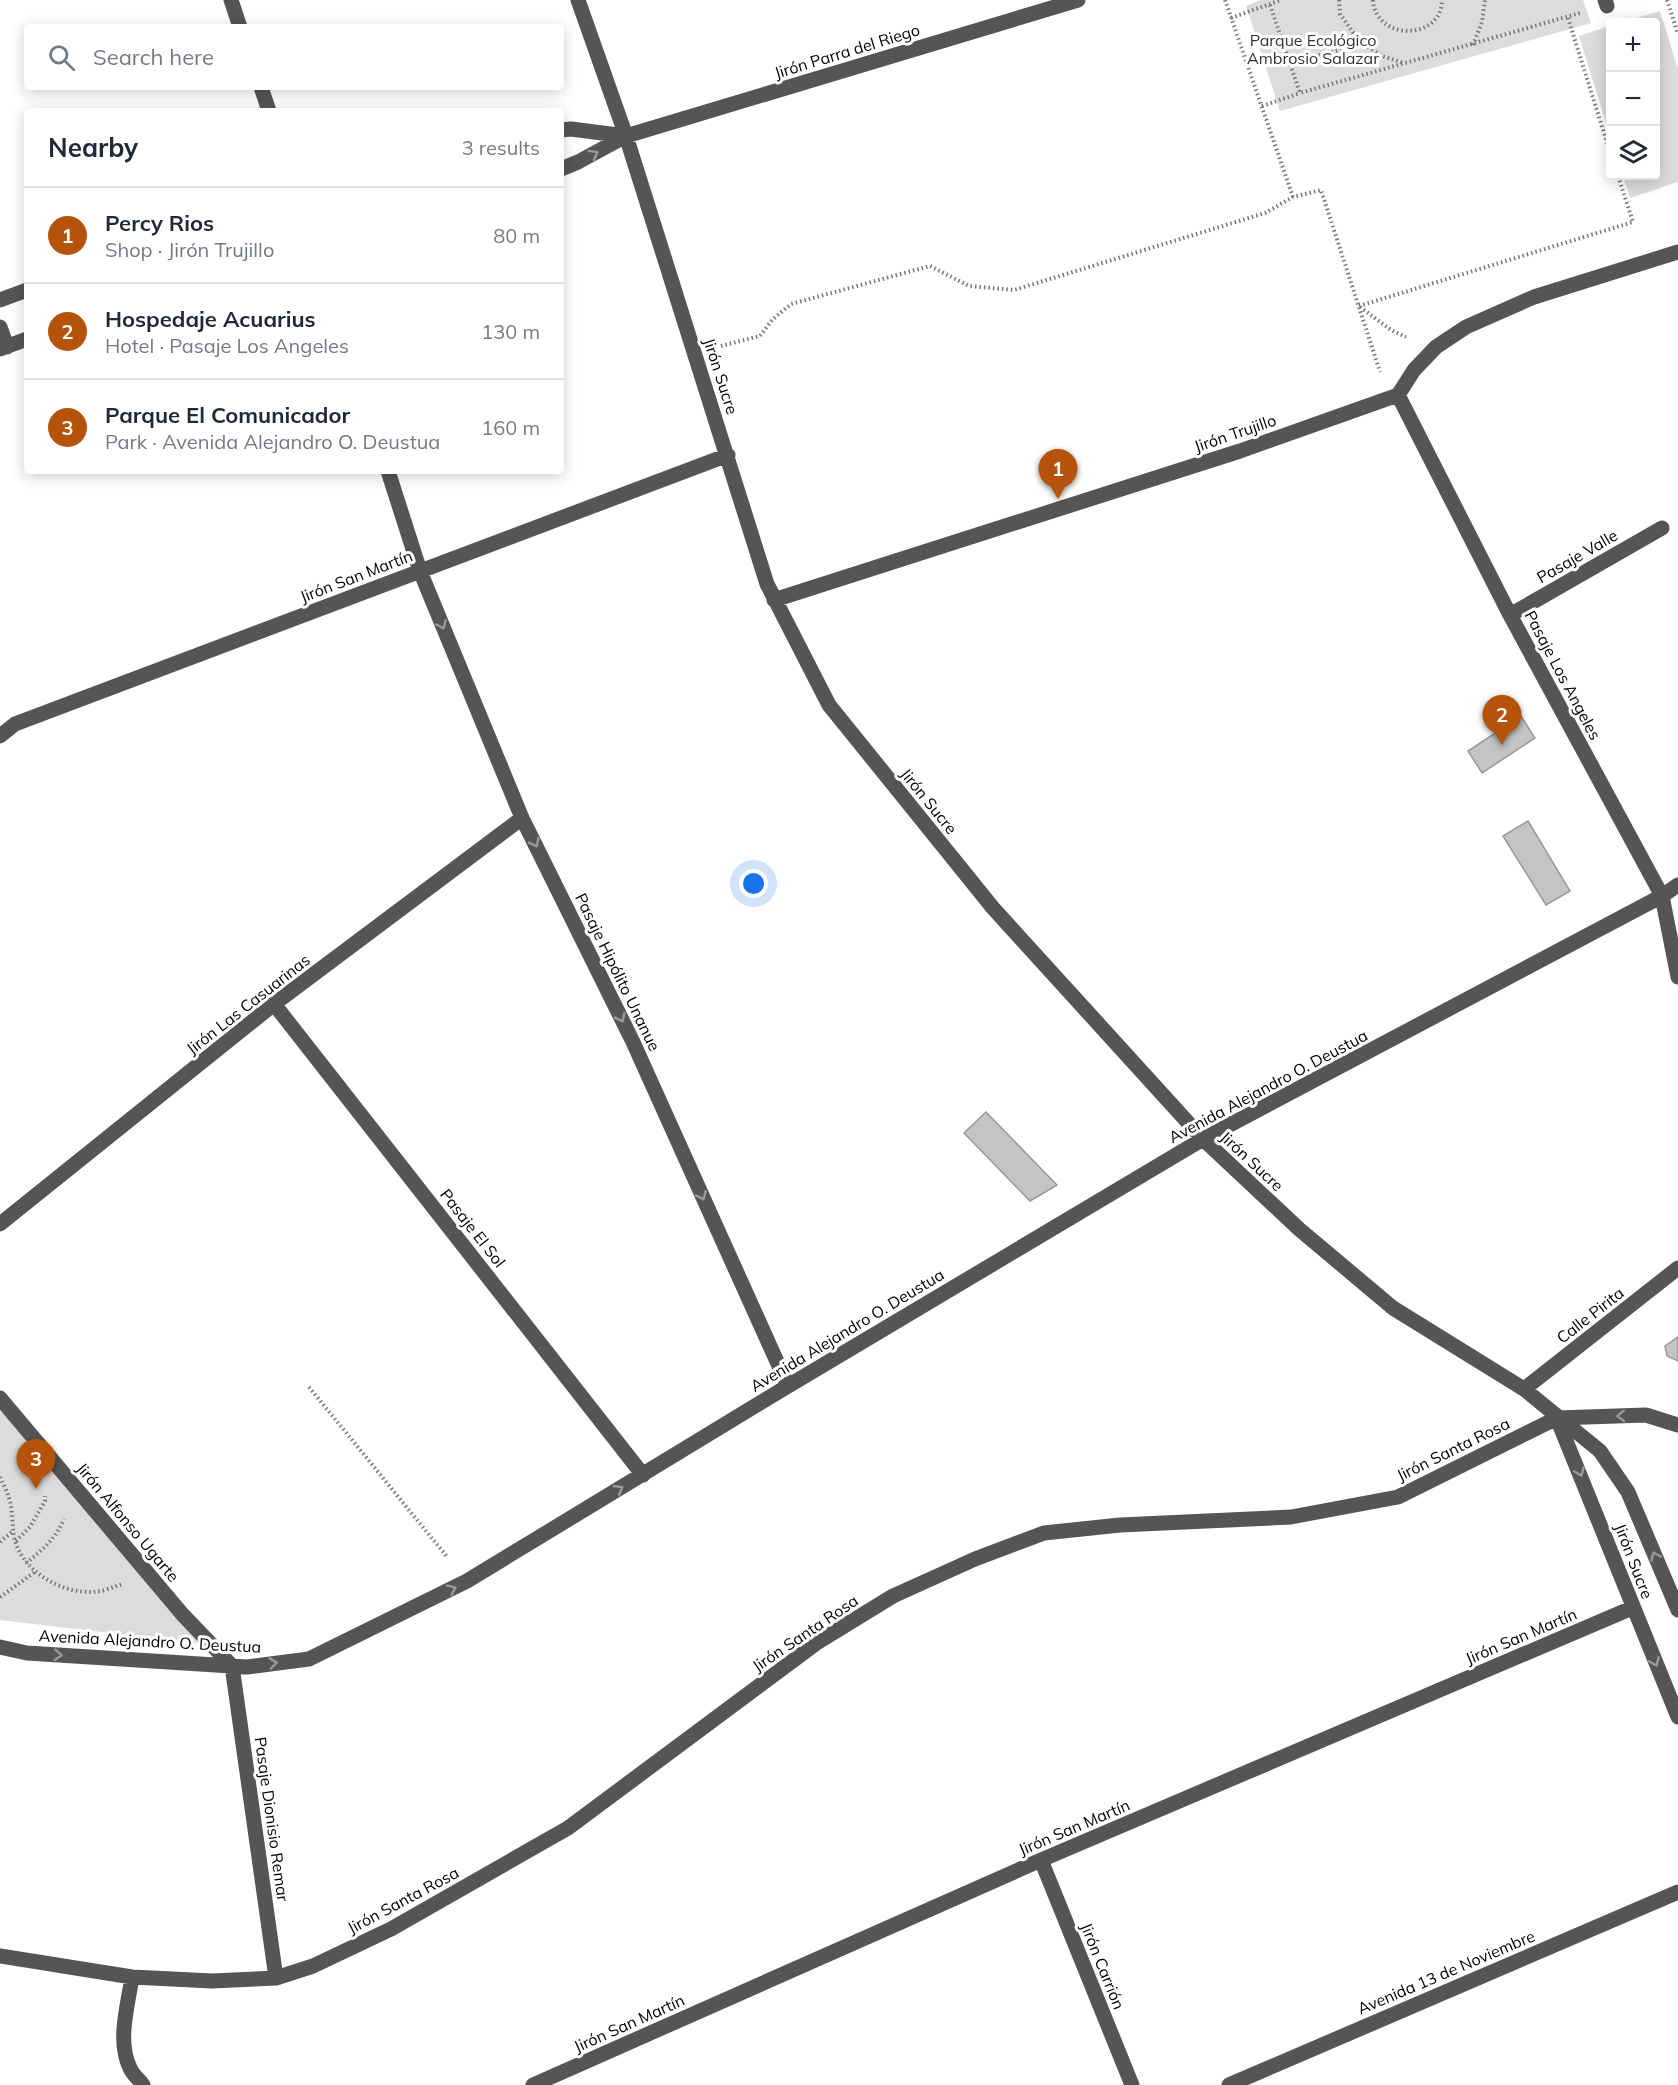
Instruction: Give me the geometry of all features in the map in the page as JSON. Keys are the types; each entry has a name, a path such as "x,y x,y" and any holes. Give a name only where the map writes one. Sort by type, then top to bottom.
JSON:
{"street":[{"path":"231,0 239,24"},
{"name":"Jirón Sucre","path":"578,0 626,136 767,584 829,705 993,908 1203,1139 1299,1229 1392,1308 1524,1389 1600,1452 1628,1492 1678,1610"},
{"name":"Jirón Parra del Riego","path":"564,168 626,136 1078,0"},
{"path":"262,90 268,108"},
{"name":"Jirón Parra del Riego","path":"564,130 626,136"},
{"path":"1398,395 1414,370 1436,346 1466,327 1534,297 1678,252"},
{"path":"0,300 24,291"},
{"path":"0,327 3,348 24,340"},
{"name":"Jirón Trujillo","path":"774,600 1240,452 1398,395"},
{"name":"Pasaje Los Angeles","path":"1398,395 1510,615 1662,896 1678,977"},
{"name":"Jirón San Martín","path":"0,736 15,724 728,455"},
{"name":"Pasaje Hipólito Unanue","path":"389,474 420,571 522,818 633,1042 788,1386"},
{"name":"Pasaje Valle","path":"1510,615 1662,528"},
{"name":"Jirón Las Casuarinas","path":"0,1224 274,1004 522,818"},
{"name":"Avenida Alejandro O. Deustua","path":"0,1647 27,1653 232,1666 309,1659 467,1581 788,1386 1203,1139 1662,896 1678,885"},
{"name":"Pasaje El Sol","path":"274,1004 643,1475"},
{"name":"Calle Pirita","path":"1524,1389 1678,1268"},
{"name":"Jirón Alfonso Ugarte","path":"0,1398 183,1615 232,1666"},
{"name":"Jirón Santa Rosa","path":"0,1956 132,1977 212,1981 276,1978 313,1966 391,1929 568,1828 818,1642 893,1596 975,1559 1044,1533 1120,1525 1290,1517 1398,1497 1557,1418 1646,1415 1678,1425"},
{"name":"Jirón Sucre","path":"1557,1418 1678,1717"},
{"name":"Jirón San Martín","path":"533,2085 1041,1860 1632,1608"},
{"name":"Pasaje Dionisio Remar","path":"232,1666 276,1978"},
{"name":"Jirón Carrión","path":"1041,1860 1132,2085"},
{"name":"Avenida 13 de Noviembre","path":"1229,2085 1678,1892"},
{"path":"132,1977 124,2031 125,2053 131,2070 143,2085"}],"path":[{"path":"1225,0 1293,197"},
{"path":"1231,18 1281,0"},
{"path":"1339,0 1340,14 1359,41 1382,56 1407,63"},
{"path":"1373,0 1378,17 1387,25 1408,32 1420,30 1430,24 1438,15 1442,0"},
{"path":"1473,45 1482,22 1485,0"},
{"path":"1667,0 1678,34"},
{"path":"1270,4 1300,93"},
{"path":"1262,106 1300,93 1581,14 1578,7"},
{"path":"1568,18 1606,136"},
{"path":"1287,56 1305,58 1323,55 1343,50 1359,41"},
{"path":"1359,306 1633,222 1619,180"},
{"path":"694,353 760,336 772,320 791,304 930,266 969,286 1014,290 1265,213 1293,197 1321,190 1381,374"},
{"path":"1359,306 1391,330 1412,340 1436,346"},
{"path":"309,1387 467,1581"},
{"path":"26,1563 41,1552 56,1536 64,1520 68,1497 63,1472"},
{"path":"0,1477 10,1499 15,1542 26,1563 51,1582 69,1589 90,1592 110,1589 126,1582 144,1567"},
{"path":"15,1542 30,1527 45,1501 45,1491"},
{"path":"0,1542 14,1530"},
{"path":"0,1597 35,1572"}],"green space":[{"name":"Parque Ecológico Ambrosio Salazar","path":"1260,0 1583,0 1591,23 1280,111 1246,6"},
{"path":"1660,11 1678,69 1678,182 1630,198 1624,180 1660,180 1660,18 1636,18"},
{"path":"1606,27 1606,123 1579,36"},
{"path":"0,1410 144,1567 204,1644 0,1620"}],"building":[{"path":"1521,716 1535,738 1482,773 1468,751"},
{"path":"1528,821 1570,891 1546,905 1503,836"},
{"path":"986,1112 1057,1185 1030,1201 964,1133"},
{"path":"1678,1337 1678,1361 1667,1356 1665,1346"}],"place":[{"name":"Percy Rios","path":"1058,499"},
{"name":"Hospedaje Acuarius","path":"1502,745"},
{"name":"Parque El Comunicador","path":"36,1489"}]}
